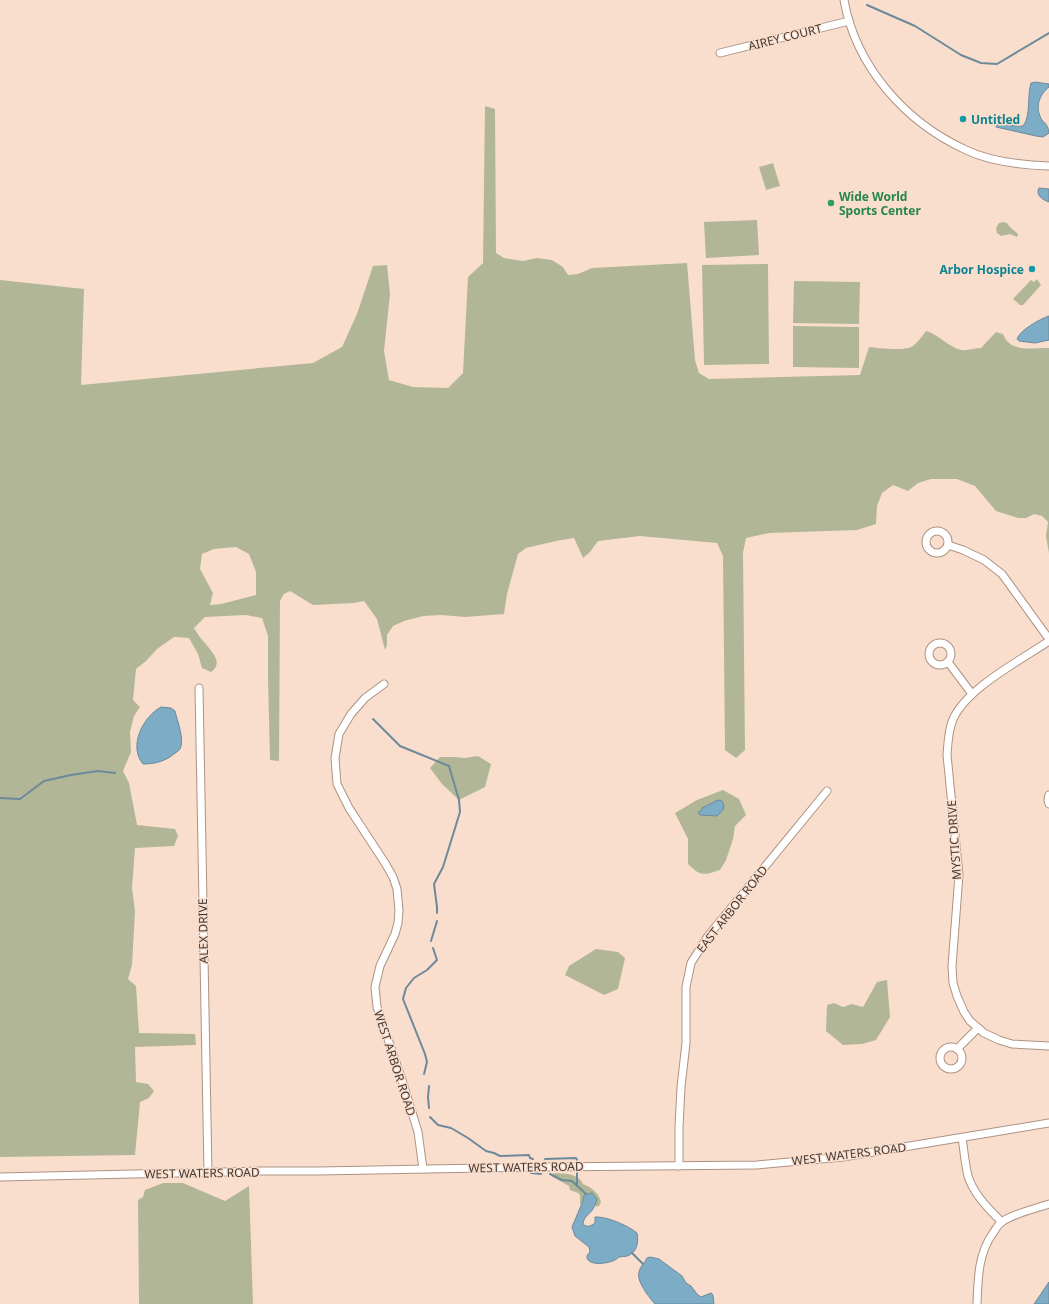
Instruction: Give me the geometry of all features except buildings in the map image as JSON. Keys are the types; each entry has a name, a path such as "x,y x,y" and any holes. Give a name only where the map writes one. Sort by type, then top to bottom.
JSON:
{"street":[{"path":"844,0 849,21 861,52 882,85 916,120 939,136 967,150 1005,162 1049,166"},
{"name":"AIREY COURT","path":"720,53 849,21"},
{"path":"948,545 984,560 1002,574 1049,640"},
{"name":"MYSTIC DRIVE","path":"1049,640 981,686 972,694 958,710 952,721 948,736 947,755 958,875 952,966 953,983 957,996 970,1022 984,1033 1012,1044 1049,1046"},
{"path":"948,662 972,694"},
{"name":"WEST ARBOR ROAD","path":"384,684 365,698 351,714 339,734 335,758 337,784 349,808 393,877 397,889 400,910 398,923 395,934 380,966 375,987 377,1007 418,1132 423,1169"},
{"name":"ALEX DRIVE","path":"199,688 208,1173"},
{"name":"EAST ARBOR ROAD","path":"679,1166 681,1087 686,1043 686,987 691,963 708,936 827,791"},
{"path":"1049,795 1049,804"},
{"path":"957,1050 978,1028"},
{"name":"WEST WATERS ROAD","path":"0,1177 423,1169 757,1165 825,1159 1049,1123"},
{"path":"962,1138 966,1169 972,1185 976,1193 1002,1222"},
{"path":"977,1304 979,1264 988,1240 1002,1222 1049,1204"}],"green space":[{"path":"485,106 495,109 496,253 504,258 523,261 537,258 552,260 563,267 568,275 578,274 592,268 687,263 695,360 699,373 709,379 860,375 869,347 890,349 908,348 915,344 926,331 961,350 981,348 996,332 1003,334 1006,340 1016,347 1029,349 1049,348 1049,553 1046,536 1048,522 1042,516 1034,514 1026,518 1018,518 996,511 975,486 957,479 931,479 918,483 908,491 893,485 882,493 877,506 876,524 857,530 769,533 746,538 743,553 745,750 736,758 725,750 723,556 717,543 640,536 598,541 590,552 583,558 574,538 526,548 518,554 507,594 504,614 465,617 441,615 423,616 404,621 393,626 387,635 387,645 385,650 377,619 364,601 354,603 313,605 290,591 284,594 280,601 279,761 270,760 268,636 262,618 246,615 205,617 194,628 216,658 217,665 215,669 211,672 202,668 198,654 189,638 174,637 157,649 136,669 133,700 140,707 134,716 130,732 131,752 123,771 129,783 137,825 175,829 178,836 174,846 135,848 132,888 135,911 132,965 128,979 136,986 139,1033 195,1034 196,1045 135,1047 136,1082 148,1084 154,1091 149,1098 140,1102 135,1155 0,1157 0,280 84,289 81,385 313,363 342,347 357,314 373,266 387,265 390,294 384,351 389,380 413,387 448,388 463,373 468,277 483,263","holes":["236,547 249,554 256,572 256,595 221,604 210,605 213,593 200,569 202,554 214,549"]},
{"path":"773,163 780,186 766,190 759,167"},
{"path":"757,220 759,255 706,258 704,222"},
{"path":"999,223 1007,223 1018,234 1017,237 1010,234 1001,236 997,233 996,228"},
{"path":"768,264 769,364 704,365 702,265"},
{"path":"1037,279 1041,285 1023,305 1020,305 1013,299 1031,280 1034,282"},
{"path":"794,281 860,282 859,324 793,323"},
{"path":"793,326 859,327 859,368 793,367"},
{"path":"478,756 491,764 485,787 459,800 442,784 430,768 440,757 464,758"},
{"path":"723,790 739,799 746,815 735,826 733,839 726,860 720,870 703,874 696,871 688,864 688,839 675,813 697,800"},
{"path":"596,949 618,952 625,958 618,989 604,995 565,975 569,966"},
{"path":"887,980 890,1017 876,1040 862,1044 843,1045 826,1031 827,1005 834,1003 843,1007 852,1004 863,1007 877,982"},
{"path":"555,1173 575,1176 581,1180 583,1184 596,1193 601,1202 599,1206 596,1207 595,1203 597,1199 592,1193 584,1195 583,1201 580,1205 580,1195 570,1190 569,1186 551,1176"},
{"path":"163,1183 183,1183 225,1201 249,1186 253,1304 139,1304 138,1200 143,1197 145,1190"}],"water":[{"path":"1035,82 1049,84 1049,87 1041,96 1038,108 1041,118 1049,133 1043,137 996,127 997,125 1023,126 1028,112 1031,83"},
{"path":"1039,188 1049,189 1049,202 1042,199 1039,195"},
{"path":"1049,316 1049,340 1035,343 1019,341 1017,339 1026,329"},
{"path":"161,707 171,708 175,711 182,741 180,749 167,759 150,764 143,764 139,757 137,741 143,725 154,712"},
{"path":"718,800 722,801 724,805 723,810 717,816 700,815 698,812 701,811 702,808"},
{"path":"592,1193 597,1199 594,1208 586,1217 583,1224 590,1226 595,1223 595,1217 600,1217 617,1222 633,1230 637,1233 638,1240 635,1250 630,1255 618,1257 615,1260 605,1263 593,1263 588,1260 587,1256 590,1252 589,1247 575,1236 572,1227 584,1195"},
{"path":"650,1257 659,1259 682,1276 686,1283 691,1286 701,1297 711,1293 713,1295 714,1304 655,1304 639,1280 641,1266 647,1258"},
{"path":"1049,1282 1049,1304 1034,1304"}],"waterway":[{"path":"867,5 915,26 961,55 981,63 997,64 1049,33"},
{"path":"373,719 400,746 449,766 459,800 460,812 443,867 434,884 437,913"},
{"path":"0,798 20,799 44,781 71,775 98,771 115,773"},
{"path":"431,941 437,921"},
{"path":"424,1074 427,1062 425,1054 403,999 406,988 414,978 427,970 437,960 433,948"},
{"path":"429,1086 429,1108"},
{"path":"430,1117 438,1125 451,1128 486,1151 500,1156 529,1155 530,1158 533,1159"},
{"path":"545,1159 576,1158 577,1160"},
{"path":"531,1172 541,1174"},
{"path":"577,1173 577,1186"},
{"path":"550,1174 562,1180 572,1181 586,1194"},
{"path":"632,1253 643,1264"}],"place":[{"name":"Untitled","path":"963,119"},
{"name":"Wide World Sports Center","path":"831,203"},
{"name":"Arbor Hospice","path":"1032,269"}]}
